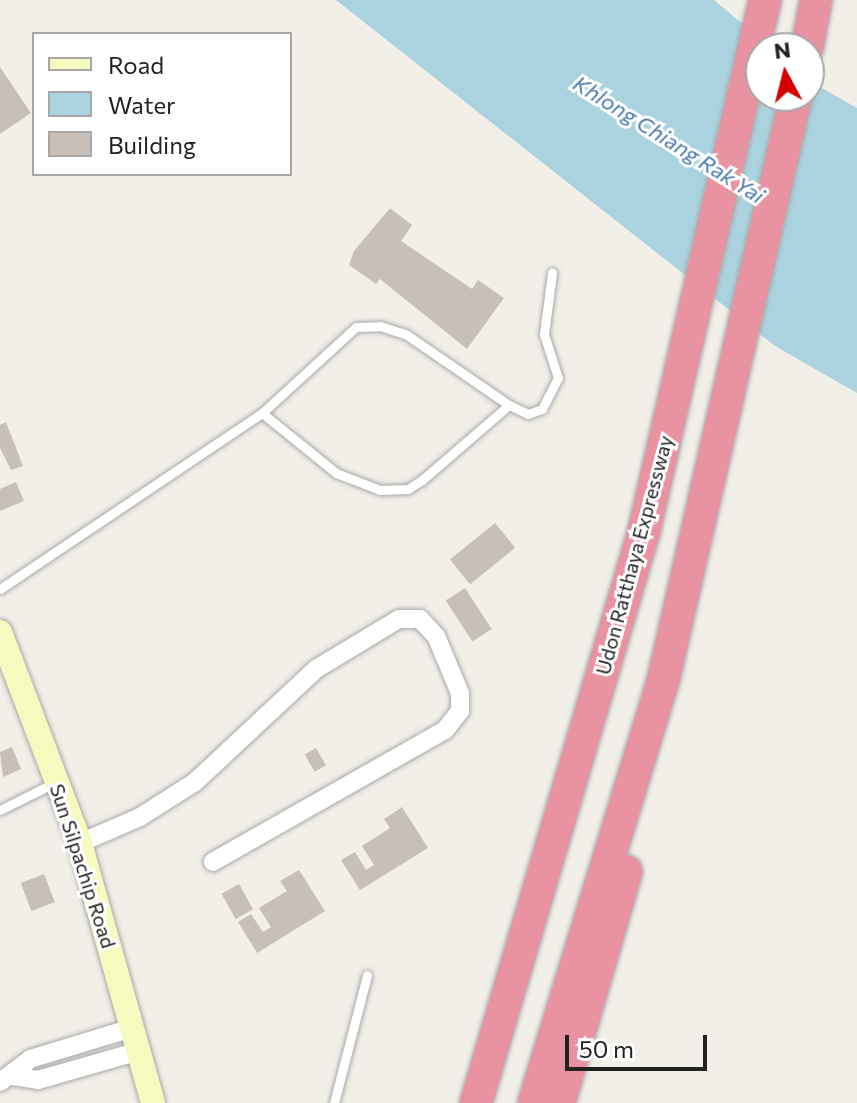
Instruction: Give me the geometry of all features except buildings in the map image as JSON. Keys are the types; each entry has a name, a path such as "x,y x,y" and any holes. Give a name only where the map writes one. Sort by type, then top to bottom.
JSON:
{"highway":[{"name":"Udon Ratthaya Expressway","path":"476,1103 644,531 765,0"},
{"path":"810,32 816,0"},
{"path":"559,1103 635,839 664,677 792,112"},
{"path":"534,1103 664,677"}],"main road":[{"name":"Sun Silpachip Road","path":"0,632 80,843 153,1103"}],"street":[{"path":"80,843 140,817 195,782 316,669 399,619 420,619 436,636 460,693 460,711 445,730 213,862"},
{"path":"6,1079 30,1059 73,1047 136,1040"},
{"path":"6,1079 38,1080 79,1068 136,1040"},
{"path":"73,1047 79,1068"}],"lane":[{"path":"0,589 262,413 339,338 356,327 380,326 407,335 509,405 528,414 554,396 558,378 544,310 552,273"},
{"path":"262,413 336,473 380,490 408,489 422,480 509,405"},
{"path":"0,810 57,782"},
{"path":"334,1103 367,975"}],"water":[{"name":"Khlong Chiang Rak Yai","path":"336,0 714,0 752,32 745,32 745,112 825,112 825,90 857,108 857,393 775,346"}]}
